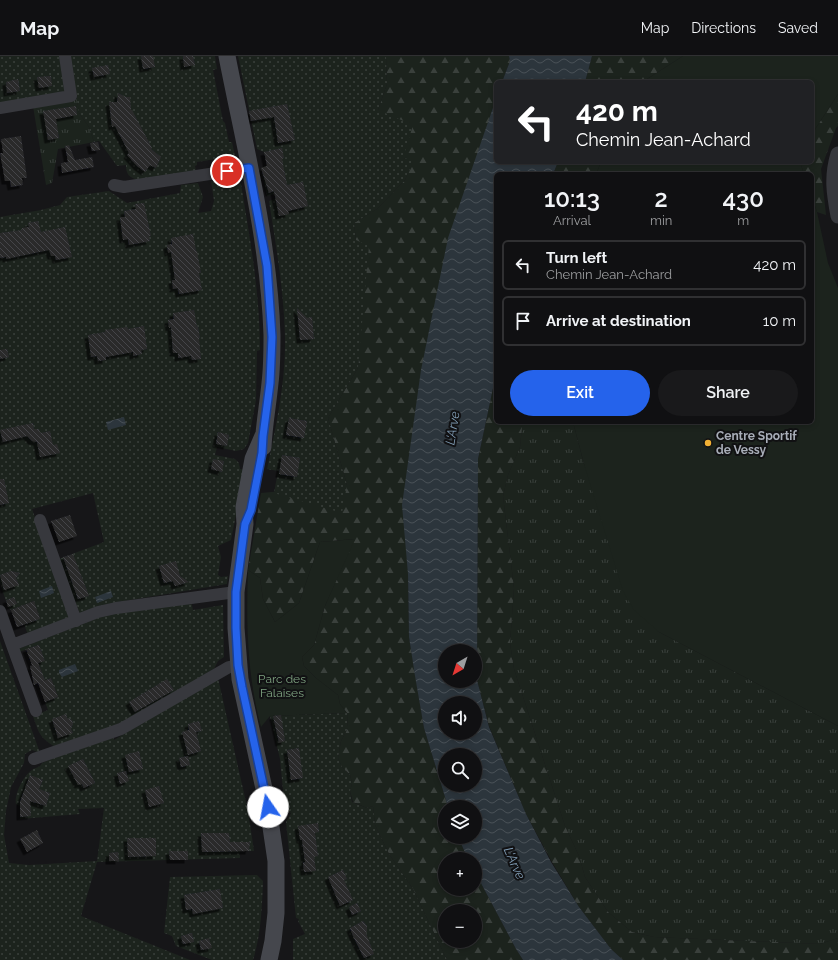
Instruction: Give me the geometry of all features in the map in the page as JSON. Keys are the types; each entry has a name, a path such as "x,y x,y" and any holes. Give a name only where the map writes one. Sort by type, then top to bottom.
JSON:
{"main road":[{"path":"227,56 267,266 272,337 270,383 263,436 253,459 244,508 245,524 236,592 238,665 246,711 268,807 276,861 276,913 269,960"}],"street":[{"path":"0,108 71,96 65,56"},
{"path":"838,154 833,177 834,195 838,216"},
{"path":"114,185 124,186 249,168"},
{"path":"40,520 76,621"},
{"path":"12,645 98,612 116,608 236,592"},
{"path":"0,611 36,711"},
{"path":"34,759 121,729 228,667 238,665"}],"green space":[{"path":"0,56 62,56 67,89 64,93 0,105"},
{"path":"70,56 215,56 217,69 213,70 223,121 225,123 229,142 232,142 235,156 197,162 197,165 195,166 196,171 139,180 130,177 127,173 126,165 117,166 99,141 94,142 89,127 79,113"},
{"path":"238,56 386,56 387,84 378,110 413,125 403,158 414,160 405,180 377,209 354,223 356,240 369,246 358,368 328,418 347,485 342,513 274,493 278,471 267,469 277,420 284,370 285,337 283,303 269,201 275,199 275,194 267,196 261,168 267,166 264,152 257,149"},
{"path":"386,56 509,56 510,61 503,80 494,80 494,105 468,184 408,574 409,637 424,728 438,774 438,792 443,792 446,800 438,800 438,844 461,844 465,852 438,852 438,896 482,896 482,885 523,960 447,960 441,948 482,948 482,904 438,904 438,941 413,889 389,854 375,825 373,806 367,808 353,802 350,791 352,783 350,775 342,767 338,758 341,741 348,728 347,713 340,704 338,695 316,678 304,666 302,657 314,645 325,606 354,539 320,542 299,603 275,622 263,599 260,578 248,570 261,493 347,485 328,418 358,368 359,352 356,240 354,223 377,209 405,180 413,161 403,158 378,110 387,84"},
{"path":"592,56 683,56 646,80 586,80"},
{"path":"683,56 838,56 838,94 814,131 814,80 646,80"},
{"path":"838,94 838,126 821,169 826,215 817,212 814,203 814,172 803,172 801,164 814,164 814,131"},
{"path":"77,99 79,113 89,127 94,142 58,149 52,183 46,185 33,106"},
{"path":"557,164 600,164 597,172 554,172"},
{"path":"600,164 801,164 803,172 597,172"},
{"path":"234,178 241,184 251,246 260,329 260,350 257,351 256,400 248,443 244,449 236,451 217,447 215,455 235,459 239,463 240,469 245,470 231,540 218,546 221,557 218,575 221,577 228,576 227,584 118,602 80,614 59,559 104,542 93,493 32,509 70,618 28,635 24,624 40,618 34,601 11,610 8,607 0,583 0,217 60,205 67,197 109,191 127,203 180,193 181,185 198,183 203,197 198,213 211,211 214,201 211,181"},
{"name":"Centre Sportif de Vessy","path":"814,203 828,263 838,288 838,726 659,632 634,610 623,591 584,464 574,424 814,424"},
{"path":"494,383 494,424 520,424 522,427 520,447 508,475 503,496 514,588 510,643 514,669 565,826 579,856 585,877 608,912 632,932 654,937 820,944 838,938 838,960 623,960 611,949 579,907 526,814 489,726 479,688 482,688 482,644 477,644 478,459"},
{"path":"520,424 574,424 584,464 659,632 838,726 838,938 820,944 654,937 632,932 608,912 585,877 579,856 565,826 514,669 510,643 514,588 503,496 508,475 520,447 522,427"},
{"name":"Parc des Falaises","path":"355,539 325,606 314,645 302,657 304,666 316,678 338,695 340,704 347,713 270,716 261,727 256,707 248,649 248,570 260,578 263,599 275,622 299,603 320,542"},
{"path":"191,601 193,610 223,605 224,657 218,661 214,669 119,726 57,748 41,735 33,716 48,710 45,702 58,697 51,678 42,681 39,673 42,672 38,663 44,661 39,645 19,652 18,649 108,614"},
{"path":"0,641 40,753 32,750 25,754 24,763 11,787 6,811 4,835 9,863 29,865 97,861 104,808 78,809 80,814 20,819 20,806 16,804 16,800 18,790 23,780 29,772 40,766 42,763 113,734 114,740 218,678 248,811 254,851 240,851 240,858 97,862 81,916 190,960 0,960"},
{"path":"347,713 348,728 341,741 338,758 342,767 350,775 352,783 350,791 352,802 367,808 373,806 375,825 389,854 413,889 438,941 438,948 441,948 447,960 293,960 293,939 305,934 298,921 299,919 296,918 286,822 291,813 285,811 280,759 270,716"},
{"path":"257,875 263,881 263,891 262,911 253,960 212,960 176,946 172,936 164,933 170,877"}],"water":[{"path":"509,56 592,56 586,80 503,80 510,61"},
{"name":"L'Arve","path":"494,105 494,164 557,164 554,172 494,172 494,383 478,459 477,644 438,644 438,688 479,688 481,696 438,696 438,740 482,740 482,700 489,727 526,814 551,862 579,907 611,949 623,960 523,960 482,885 482,852 465,852 461,844 482,844 482,800 446,800 443,792 482,792 482,748 438,748 438,774 424,728 409,637 408,574 402,505 421,370 448,238"},
{"path":"124,417 126,425 108,430 106,422"},
{"path":"52,586 54,593 41,598 39,591"},
{"path":"111,591 113,597 97,603 95,597"},
{"path":"75,664 78,671 62,677 59,670"}],"building":[{"path":"141,56 153,56 155,67 143,69"},
{"path":"183,56 193,56 195,65 184,67"},
{"path":"108,65 110,74 94,77 92,68"},
{"path":"51,76 52,86 39,88 37,77"},
{"path":"18,79 20,91 7,93 6,82"},
{"path":"118,93 126,97 130,97 131,110 152,148 151,149 161,157 156,168 150,165 145,172 137,166 127,155 129,153 115,126 112,127 109,102 117,102"},
{"path":"287,104 295,140 278,143 274,117 251,121 249,111"},
{"path":"76,106 77,115 56,119 59,138 48,140 43,111"},
{"path":"21,136 27,178 22,178 23,185 11,187 10,181 5,181 0,153 3,153 1,139"},
{"path":"98,142 100,150 92,151 90,143"},
{"path":"69,145 75,160 92,157 94,167 62,173 61,163 68,162 65,146"},
{"path":"282,148 284,158 282,159 287,185 303,182 308,206 288,211 289,214 279,216 274,191 269,193 261,168 267,166 264,152"},
{"path":"144,203 151,236 149,236 150,241 129,245 128,239 123,240 120,217 125,217 124,211 136,209 135,204"},
{"path":"38,221 41,232 65,227 72,257 56,260 55,256 51,256 49,250 6,259 6,257 0,258 0,233 22,230 22,228 29,227 28,223"},
{"path":"193,234 201,273 199,273 202,290 179,294 178,288 173,289 172,280 175,280 171,252 168,253 167,245 172,244 171,238"},
{"path":"297,308 307,318 312,317 314,339 300,340"},
{"path":"194,310 200,338 201,359 192,360 191,356 178,358 178,353 173,353 171,327 169,328 168,320 174,319 173,313"},
{"path":"144,326 147,349 141,350 142,354 133,356 133,352 106,357 106,360 98,361 97,356 91,357 88,335 105,332 105,330 127,327 128,329"},
{"path":"7,349 9,357 0,359 0,350"},
{"path":"289,418 307,421 304,438 286,435"},
{"path":"33,423 34,429 38,429 41,433 50,431 53,445 57,444 60,453 40,457 37,442 32,441 27,436 3,442 0,430"},
{"path":"218,432 229,435 227,446 216,444"},
{"path":"282,455 300,458 297,477 279,474"},
{"path":"213,459 224,461 222,472 211,469"},
{"path":"0,479 4,479 9,503 0,505"},
{"path":"70,515 77,536 59,542 51,521"},
{"path":"73,554 89,596 78,599 63,557"},
{"path":"176,561 180,576 189,582 175,586 173,581 164,583 159,566"},
{"path":"11,571 20,573 16,578 19,585 4,590 0,575"},
{"path":"14,597 17,604 8,607 6,600"},
{"path":"34,601 40,619 17,627 11,610"},
{"path":"39,645 45,661 38,663 45,680 41,682 51,678 58,697 45,702 38,683 34,685 30,666 34,665 32,665 26,649"},
{"path":"167,679 174,690 135,712 129,702"},
{"path":"66,714 67,718 72,720 73,724 71,729 73,733 58,738 52,719"},
{"path":"281,715 285,741 279,743 273,716"},
{"path":"199,721 202,731 196,732 201,751 188,755 182,732 189,730 188,724"},
{"path":"299,748 303,778 291,780 287,750"},
{"path":"139,751 143,769 129,772 125,755"},
{"path":"188,756 190,765 181,767 179,758"},
{"path":"83,759 95,783 84,788 82,784 78,785 68,766"},
{"path":"126,771 129,781 120,784 117,773"},
{"path":"30,775 43,780 39,789 50,793 46,806 30,801 31,816 20,817 20,802"},
{"path":"159,786 164,803 149,807 145,790"},
{"path":"318,823 319,832 315,833 318,856 314,857 316,871 304,872 303,863 305,862 302,840 300,840 298,826"},
{"path":"37,830 43,843 27,852 20,839"},
{"path":"201,833 229,833 230,842 250,842 249,851 202,852"},
{"path":"127,838 156,838 156,856 128,857"},
{"path":"169,851 188,851 188,860 170,860"},
{"path":"118,852 119,861 109,861 109,853"},
{"path":"343,870 347,879 344,880 353,900 340,906 328,877"},
{"path":"220,889 223,908 193,914 192,909 186,910 184,895"},
{"path":"357,903 361,911 352,915 349,907"},
{"path":"363,921 367,926 366,933 374,954 364,958 350,928"},
{"path":"192,933 194,942 183,944 181,936"},
{"path":"209,938 212,948 201,950 199,941"}],"place":[{"name":"Centre Sportif de Vessy","path":"708,443"}],"route":[{"path":"227,171 249,168 267,266 270,302 272,337 270,383 263,436 262,461 251,510 245,524 236,592 236,644 240,679 268,807"}]}
